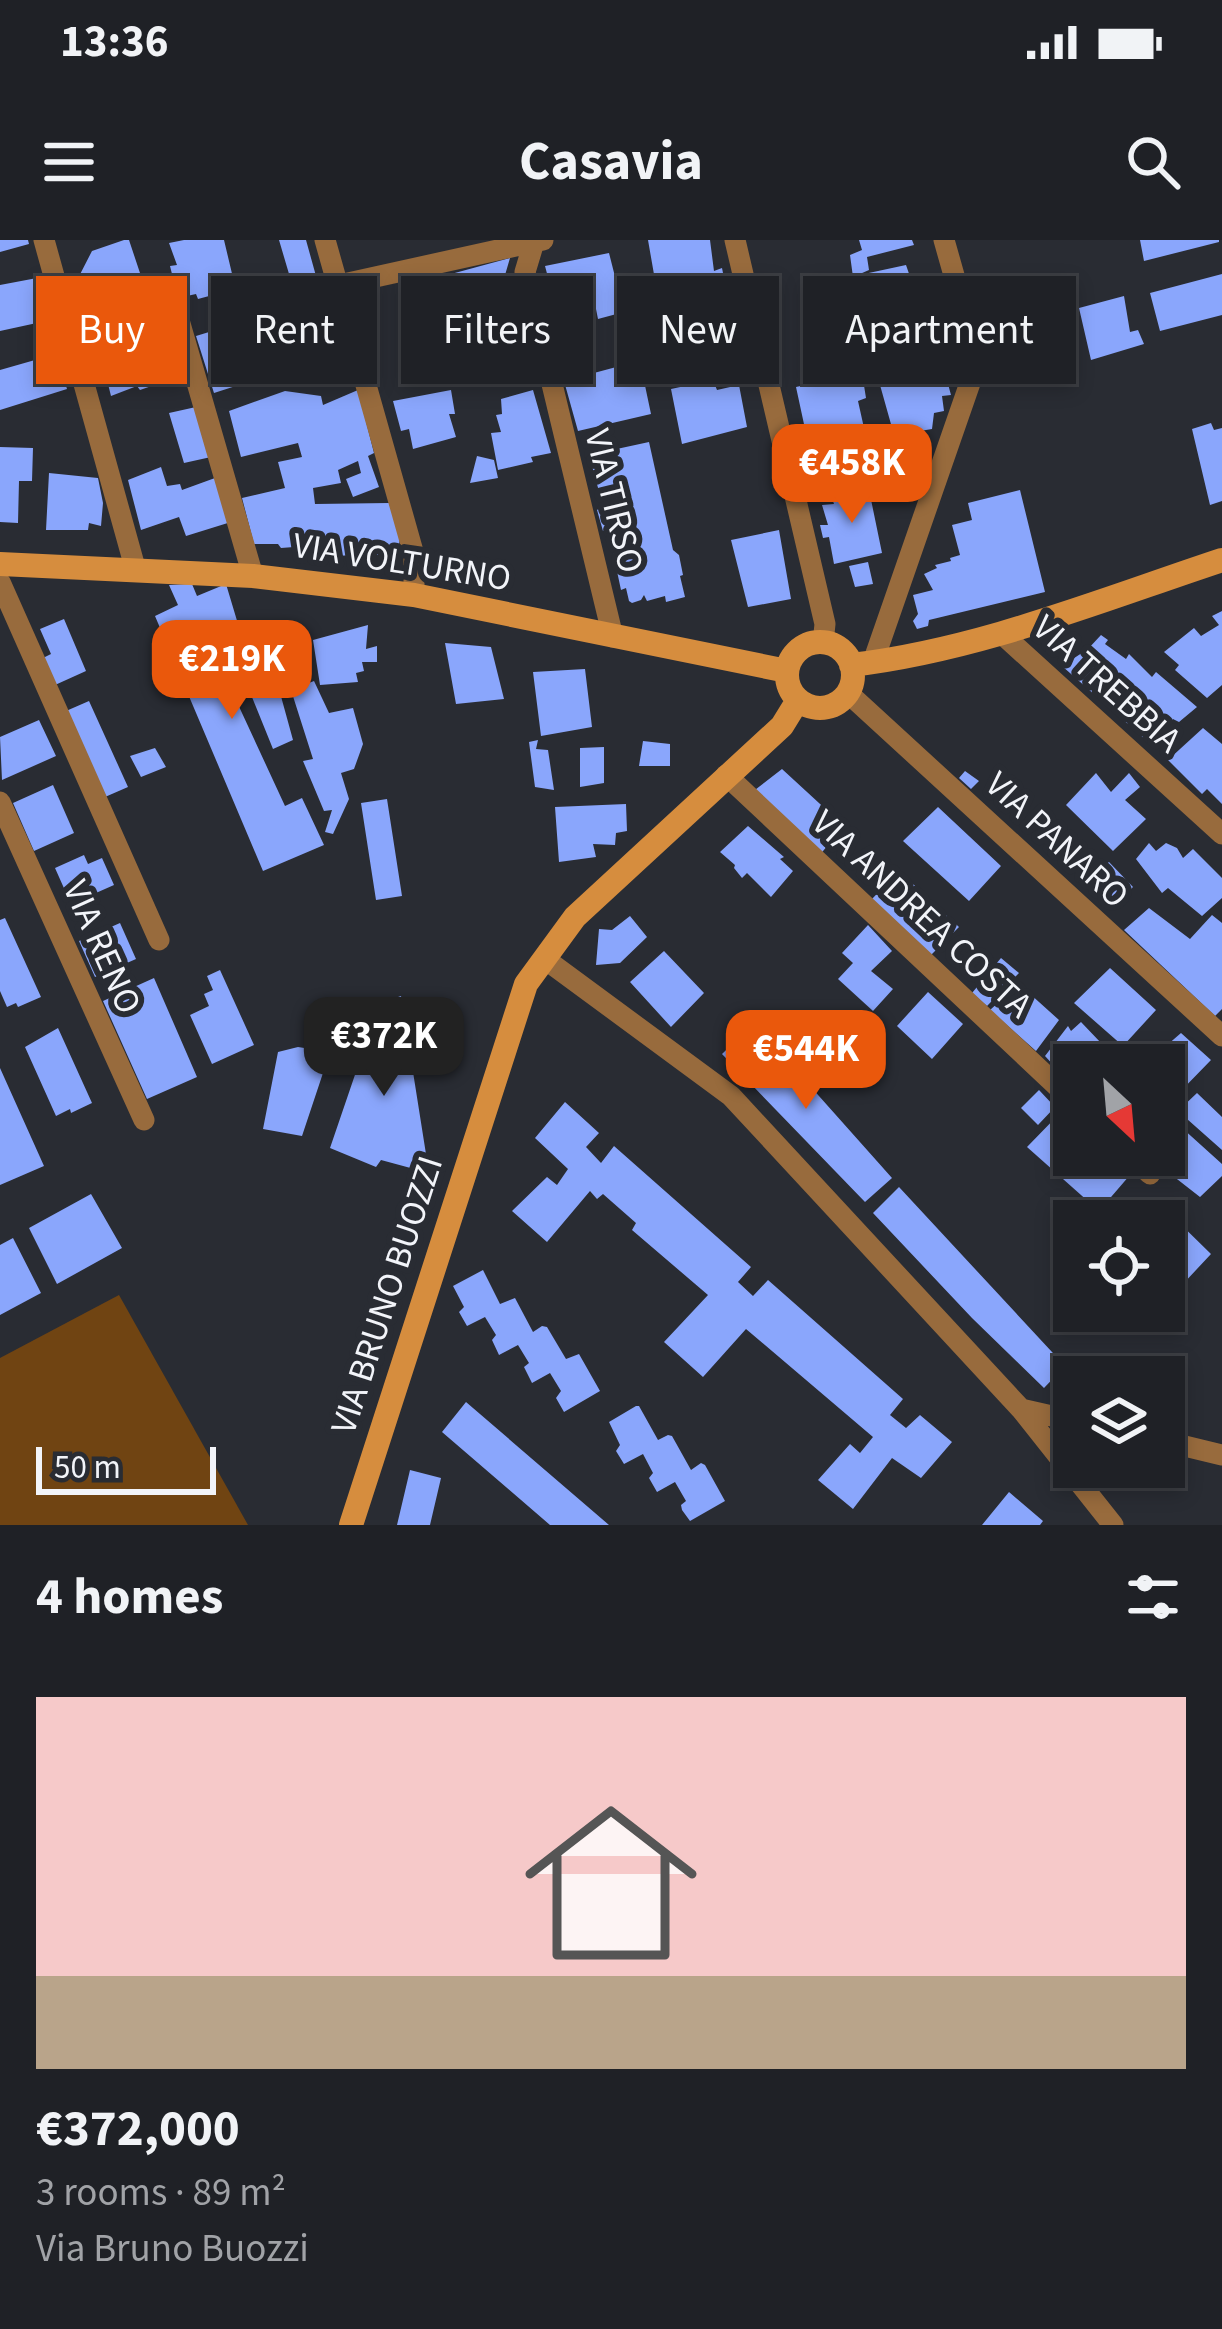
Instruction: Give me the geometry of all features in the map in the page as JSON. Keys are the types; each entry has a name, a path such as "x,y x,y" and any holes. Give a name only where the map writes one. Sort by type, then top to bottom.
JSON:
{"street":[{"path":"44,240 136,571"},
{"path":"325,240 336,276"},
{"path":"735,240 825,624 823,643"},
{"path":"944,240 978,360 862,663 848,693 830,707 808,706 791,692 787,671 796,653 813,643 823,643 862,663 901,658 1001,633 1222,560"},
{"path":"377,277 538,241"},
{"name":"VIA TIRSO","path":"538,241 525,272 613,637"},
{"path":"187,348 253,576"},
{"path":"366,384 414,555 413,595"},
{"name":"VIA VOLTURNO","path":"0,564 253,576 413,595 787,671"},
{"path":"0,582 159,940"},
{"name":"VIA TREBBIA","path":"1001,633 1222,833"},
{"name":"VIA PANARO","path":"848,693 1222,1036"},
{"name":"VIA BRUNO BUOZZI","path":"351,1525 526,984 575,917 782,726 798,700"},
{"name":"VIA ANDREA COSTA","path":"726,775 1053,1082"},
{"name":"VIA RENO","path":"0,802 144,1120"},
{"path":"545,958 731,1096 1021,1408 1113,1525"},
{"path":"1021,1408 1053,1415"},
{"path":"1185,1446 1222,1454"}],"shaded area":[{"path":"119,1295 248,1525 0,1525 0,1358"}],"building":[{"path":"0,240 28,240 29,244 0,252"},
{"path":"129,240 141,276 79,276 92,251"},
{"path":"224,240 233,276 211,276 211,296 187,296 187,276 172,276 170,266 177,265 169,243"},
{"path":"279,240 306,240 316,276 290,276"},
{"path":"648,240 710,240 714,271 722,268 724,276 654,276"},
{"path":"859,240 912,240 914,245 867,257 869,270 853,276 850,255 862,250"},
{"path":"1140,240 1219,240 1219,242 1144,261"},
{"path":"609,253 617,284 617,314 598,319 593,276 548,276 545,266"},
{"path":"510,258 505,276 444,276"},
{"path":"906,265 910,276 865,276"},
{"path":"1222,274 1222,315 1160,331 1150,293"},
{"path":"36,278 36,323 0,331 0,285"},
{"path":"1124,296 1130,332 1138,330 1144,344 1091,360 1079,308"},
{"path":"211,331 211,384 196,336"},
{"path":"36,360 36,384 65,384 67,389 0,410 0,370"},
{"path":"617,367 617,384 645,384 651,414 578,431 565,384 593,384 593,373"},
{"path":"108,384 157,384 140,390 137,386 111,396"},
{"path":"211,384 242,384 214,393"},
{"path":"715,384 717,390 739,385 747,427 682,444 671,389"},
{"path":"864,384 866,398 858,401 864,428 873,429 878,453 813,466 796,387"},
{"path":"948,384 951,395 942,396 944,411 934,413 932,429 914,432 917,442 896,442 880,385"},
{"path":"358,390 374,453 368,456 379,487 353,497 346,479 361,473 358,461 338,470 341,483 313,488 315,504 389,503 400,537 398,554 328,556 327,538 294,547 254,544 242,498 285,488 278,462 302,457 298,443 241,457 229,411 285,391 321,396 323,405"},
{"path":"451,390 455,414 449,414 456,437 413,449 409,429 401,431 393,401"},
{"path":"533,390 551,453 498,470 491,433 501,432 496,415 502,414 501,399"},
{"path":"196,407 211,457 184,463 169,413"},
{"path":"1211,423 1214,430 1222,428 1222,501 1210,505 1192,429"},
{"path":"649,442 673,550 679,555 685,597 666,602 665,596 647,601 644,595 632,603 626,588 621,590 608,529 603,531 597,510 603,506 589,455"},
{"path":"0,447 33,448 32,481 19,481 18,523 0,522"},
{"path":"477,456 494,460 498,478 470,483"},
{"path":"161,467 167,486 180,484 182,490 215,478 231,522 186,536 179,517 141,530 128,480"},
{"path":"49,473 98,478 101,526 89,523 88,530 46,530"},
{"path":"868,485 882,553 834,564 829,537 823,538 820,525 828,525 822,505 844,497 841,489"},
{"path":"1020,490 1045,592 929,620 928,626 917,629 913,595 933,590 924,574 960,555 952,525 972,520 968,503"},
{"path":"779,530 791,599 748,607 731,540"},
{"path":"868,562 873,584 855,587 849,566"},
{"path":"192,584 197,596 226,584 250,664 223,672 285,806 302,798 324,845 263,871 155,616 178,605 169,585"},
{"path":"1222,611 1222,685 1207,698 1175,670 1179,665 1164,652 1194,628 1201,636 1219,625 1212,616"},
{"path":"64,619 86,671 55,685 43,658 51,654 40,629"},
{"path":"368,625 366,649 377,646 377,662 362,662 364,671 356,673 358,682 320,685 313,640"},
{"path":"1101,635 1108,640 1105,644 1126,659 1129,654 1152,677 1156,672 1197,707 1179,722 1173,719 1154,747 1062,666"},
{"path":"445,643 491,647 504,699 456,704"},
{"path":"271,660 293,740 273,749 241,670"},
{"path":"585,669 592,727 541,736 533,672"},
{"path":"314,681 329,713 353,708 363,744 354,769 341,773 349,799 333,834 325,832 332,810 324,811 303,761 313,759 291,690"},
{"path":"89,701 128,787 105,797 66,711"},
{"path":"39,720 56,756 2,780 0,737"},
{"path":"1203,728 1222,744 1222,804 1207,789 1202,794 1168,760"},
{"path":"538,740 536,749 548,750 554,790 535,787 529,742"},
{"path":"643,741 670,744 670,766 639,766"},
{"path":"604,747 604,783 580,787 580,748"},
{"path":"155,748 166,767 141,777 130,756"},
{"path":"782,769 844,826 818,857 751,793"},
{"path":"965,771 979,781 971,789 959,778"},
{"path":"1096,773 1111,792 1129,773 1140,787 1125,800 1146,819 1113,851 1066,805"},
{"path":"53,785 74,833 34,851 13,803"},
{"path":"387,799 402,896 376,900 361,803"},
{"path":"626,804 627,831 616,833 615,845 593,844 596,857 559,862 555,807"},
{"path":"938,807 1001,866 969,901 903,841"},
{"path":"748,826 793,871 771,897 747,873 742,878 720,852"},
{"path":"1149,843 1156,851 1166,843 1183,858 1193,849 1222,878 1222,898 1202,916 1168,888 1162,893 1136,859"},
{"path":"84,855 88,864 102,858 114,885 71,904 55,868"},
{"path":"1109,862 1133,887 1115,905 1089,877"},
{"path":"899,871 959,927 930,956 871,900"},
{"path":"1149,908 1190,939 1212,915 1222,923 1222,1009 1215,1016 1124,930"},
{"path":"630,916 647,937 620,963 596,965 599,929 612,930"},
{"path":"5,918 41,997 18,1007 16,1003 7,1007 0,991 0,920"},
{"path":"120,923 136,959 95,977 79,941"},
{"path":"868,925 892,951 871,971 893,989 873,1011 838,979 853,963 842,953"},
{"path":"664,951 704,993 671,1027 630,982"},
{"path":"1001,958 1019,973 987,1006 972,993"},
{"path":"1110,968 1156,1010 1121,1044 1074,1003"},
{"path":"220,970 254,1045 212,1064 190,1015 209,1006 204,994 213,990 207,976"},
{"path":"154,978 197,1077 147,1099 103,1001"},
{"path":"1019,984 1059,1020 1036,1051 990,1010"},
{"path":"928,992 963,1024 932,1059 897,1026"},
{"path":"401,996 429,1173 381,1160 376,1167 330,1148 373,1022 386,1001"},
{"path":"1081,1022 1102,1044 1054,1044 1068,1026 1071,1031"},
{"path":"754,1023 892,1178 865,1202 722,1054"},
{"path":"58,1028 92,1103 56,1116 25,1047"},
{"path":"1181,1033 1211,1060 1185,1087 1185,1044 1168,1044"},
{"path":"298,1047 330,1052 302,1136 263,1129 278,1052"},
{"path":"0,1068 44,1166 0,1185"},
{"path":"1039,1090 1053,1105 1038,1125 1021,1108"},
{"path":"1197,1093 1222,1117 1222,1150 1185,1117 1185,1104"},
{"path":"565,1102 599,1133 586,1147 601,1163 614,1146 751,1267 738,1282 753,1296 768,1280 903,1399 890,1415 906,1428 920,1415 952,1442 921,1478 892,1458 853,1509 818,1480 850,1444 860,1453 873,1437 746,1329 703,1377 664,1342 708,1295 632,1230 636,1223 603,1194 597,1199 590,1191 547,1242 512,1211 547,1177 557,1185 568,1169 535,1138"},
{"path":"1053,1120 1053,1170 1027,1147"},
{"path":"1185,1131 1222,1164 1222,1176 1200,1197 1173,1176 1185,1176"},
{"path":"1060,1176 1129,1176 1108,1200 1087,1200"},
{"path":"899,1187 1056,1356 1053,1379 1044,1388 972,1318 873,1213"},
{"path":"91,1194 122,1248 57,1284 29,1228"},
{"path":"1185,1229 1211,1254 1185,1282"},
{"path":"13,1238 41,1293 0,1315 0,1245"},
{"path":"483,1270 500,1304 515,1298 533,1332 547,1327 566,1359 579,1354 600,1391 564,1412 556,1398 561,1391 550,1373 532,1383 524,1367 529,1363 518,1345 499,1355 492,1340 496,1335 485,1317 467,1326 453,1286"},
{"path":"466,1402 609,1525 550,1525 442,1432"},
{"path":"636,1406 658,1440 672,1436 691,1470 705,1465 725,1501 690,1521 675,1482 657,1492 643,1454 624,1464 609,1422"},
{"path":"410,1470 441,1478 430,1525 397,1525"},
{"path":"1009,1492 1043,1521 1040,1525 982,1525"}]}
